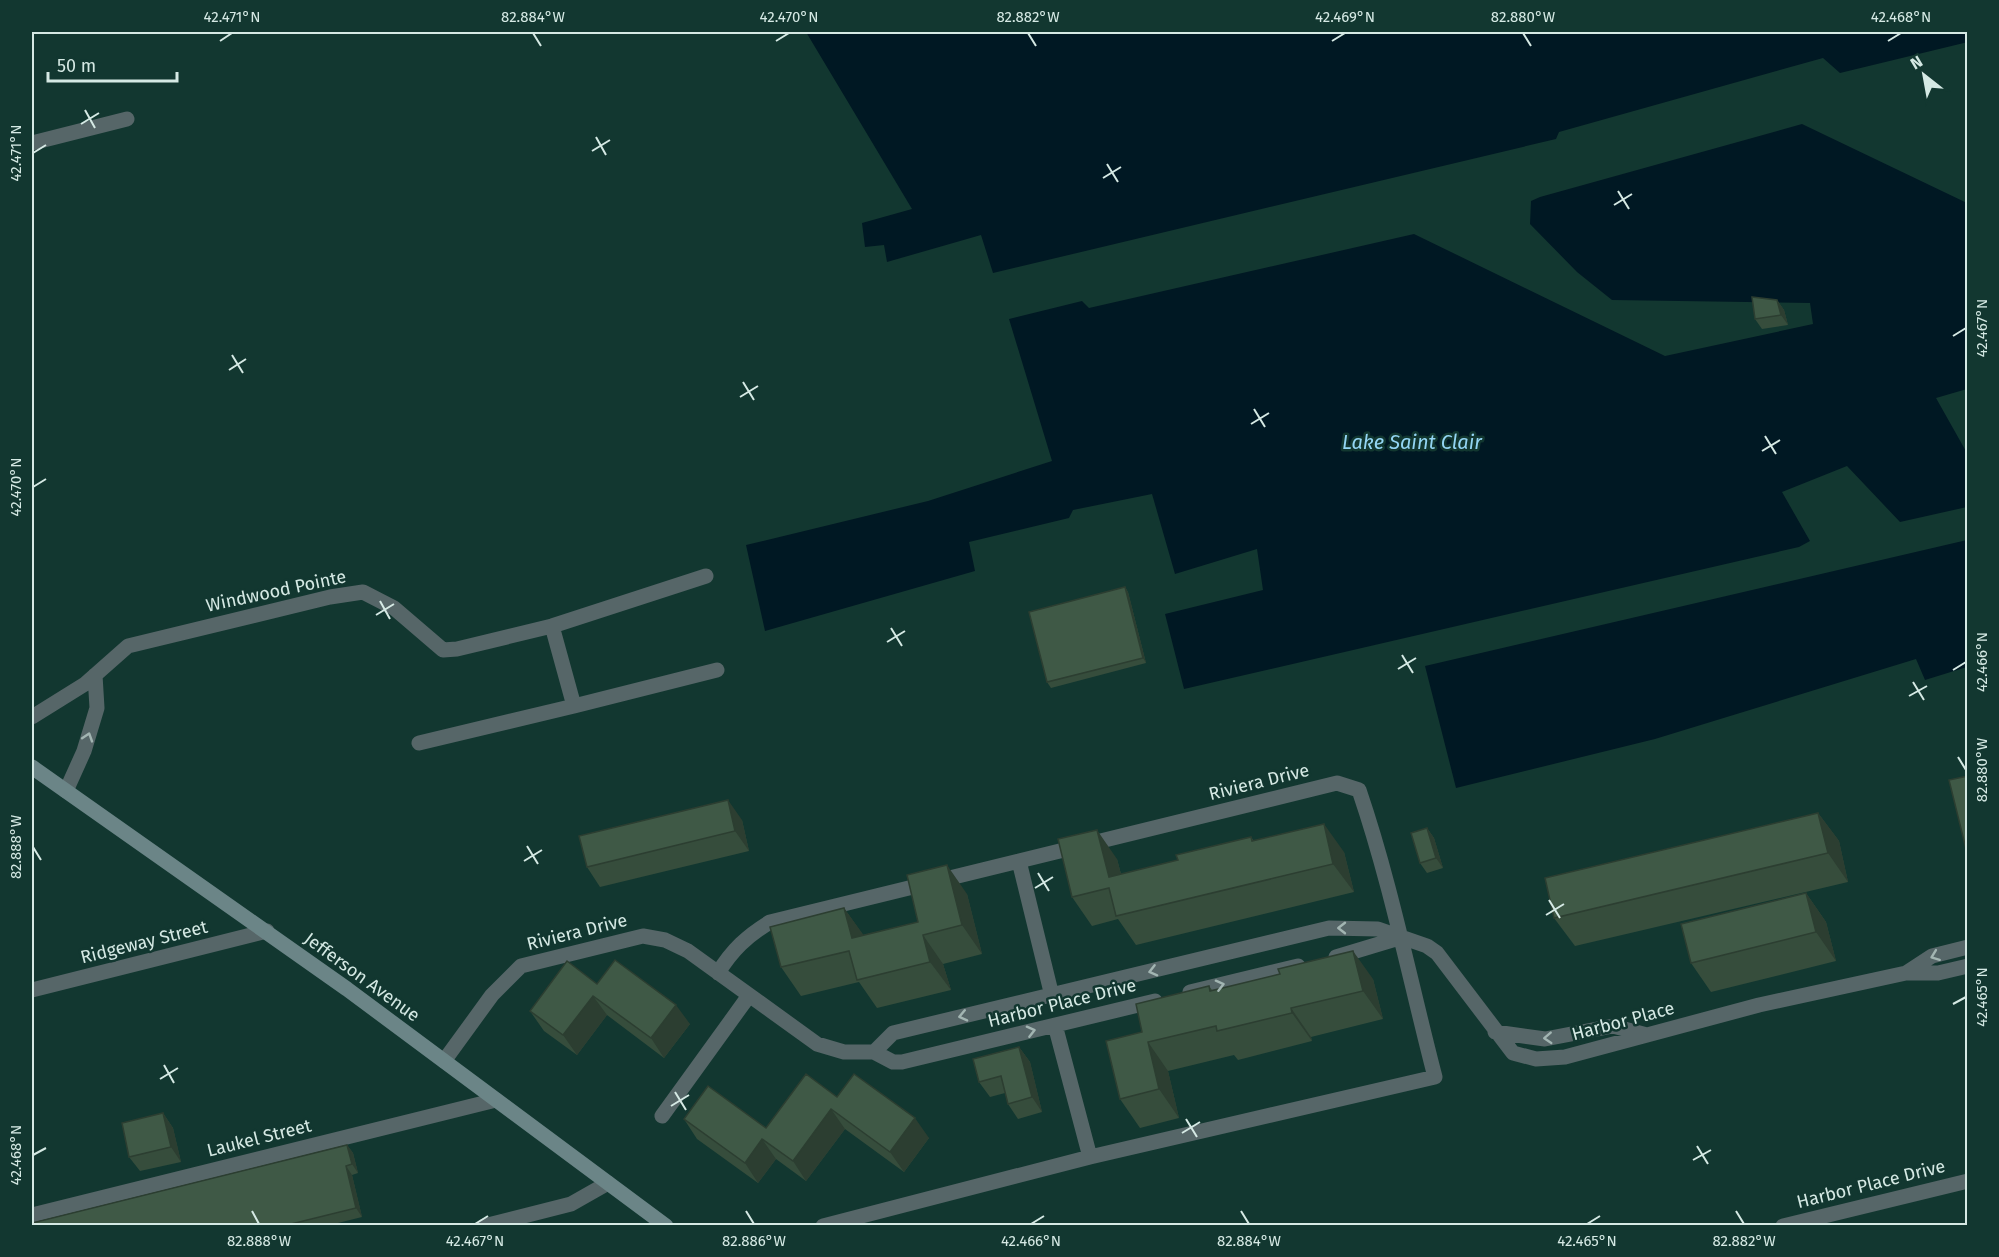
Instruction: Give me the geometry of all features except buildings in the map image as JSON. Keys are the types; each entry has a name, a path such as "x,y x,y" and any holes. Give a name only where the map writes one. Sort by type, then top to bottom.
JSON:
{"main road":[{"name":"Jefferson Avenue","path":"32,766 267,932 666,1226"}],"street":[{"path":"32,142 127,119"},
{"name":"Windwood Pointe","path":"32,717 85,684 128,646 330,597 363,592 394,608 443,650 457,649 552,626 706,576"},
{"path":"552,626 574,705"},
{"path":"419,743 717,670"},
{"path":"66,791 84,751 97,708 95,675"},
{"name":"Riviera Drive","path":"718,973 730,952 751,933 770,922 1337,783 1359,790 1389,886 1399,938 1434,1077 1090,1157 823,1226"},
{"path":"1019,861 1052,996"},
{"path":"874,1052 892,1033 1329,928 1378,929 1399,938"},
{"name":"Ridgeway Street","path":"32,990 267,932"},
{"name":"Riviera Drive","path":"444,1061 492,995 521,966 643,936 665,940 688,951 748,997 818,1044 844,1052 874,1052"},
{"name":"Harbor Place Drive","path":"874,1052 893,1062 902,1062 1342,956 1399,938"},
{"name":"Harbor Place","path":"1399,938 1427,946 1437,953 1513,1053 1551,1060 1596,1050 1759,1005 1906,973 1938,973 1968,966"},
{"name":"Harbor Place","path":"1906,973 1932,956 1968,947"},
{"path":"662,1116 748,997"},
{"path":"1055,1025 1090,1157"},
{"path":"1495,1032 1545,1039 1613,1026 1647,1035"},
{"path":"1590,1030 1596,1050"},
{"path":"1536,1059 1555,1066 1587,1061 1617,1052 1647,1035"},
{"name":"Laukel Street","path":"32,1215 496,1100"},
{"name":"Harbor Place Drive","path":"1783,1226 1968,1181"},
{"path":"484,1226 571,1204 608,1183"}],"water":[{"path":"806,32 1967,32 1968,42 1840,73 1823,58 1559,132 1556,139 993,273 981,235 887,262 884,245 865,247 862,223 912,209"},
{"name":"Lake Saint Clair","path":"1802,124 1967,203 1967,389 1936,398 1967,453 1967,507 1900,522 1847,466 1782,492 1810,541 1799,547 1184,689 1165,614 1263,590 1257,549 1175,574 1152,494 1073,510 1069,518 969,542 975,571 765,631 746,545 928,501 1052,461 1009,319 1082,301 1089,308 1414,234 1665,356 1813,324 1810,303 1612,300 1577,272 1530,224 1531,201 1540,197"},
{"path":"1967,540 1967,667 1925,680 1916,659 1655,739 1456,788 1425,666"}]}
